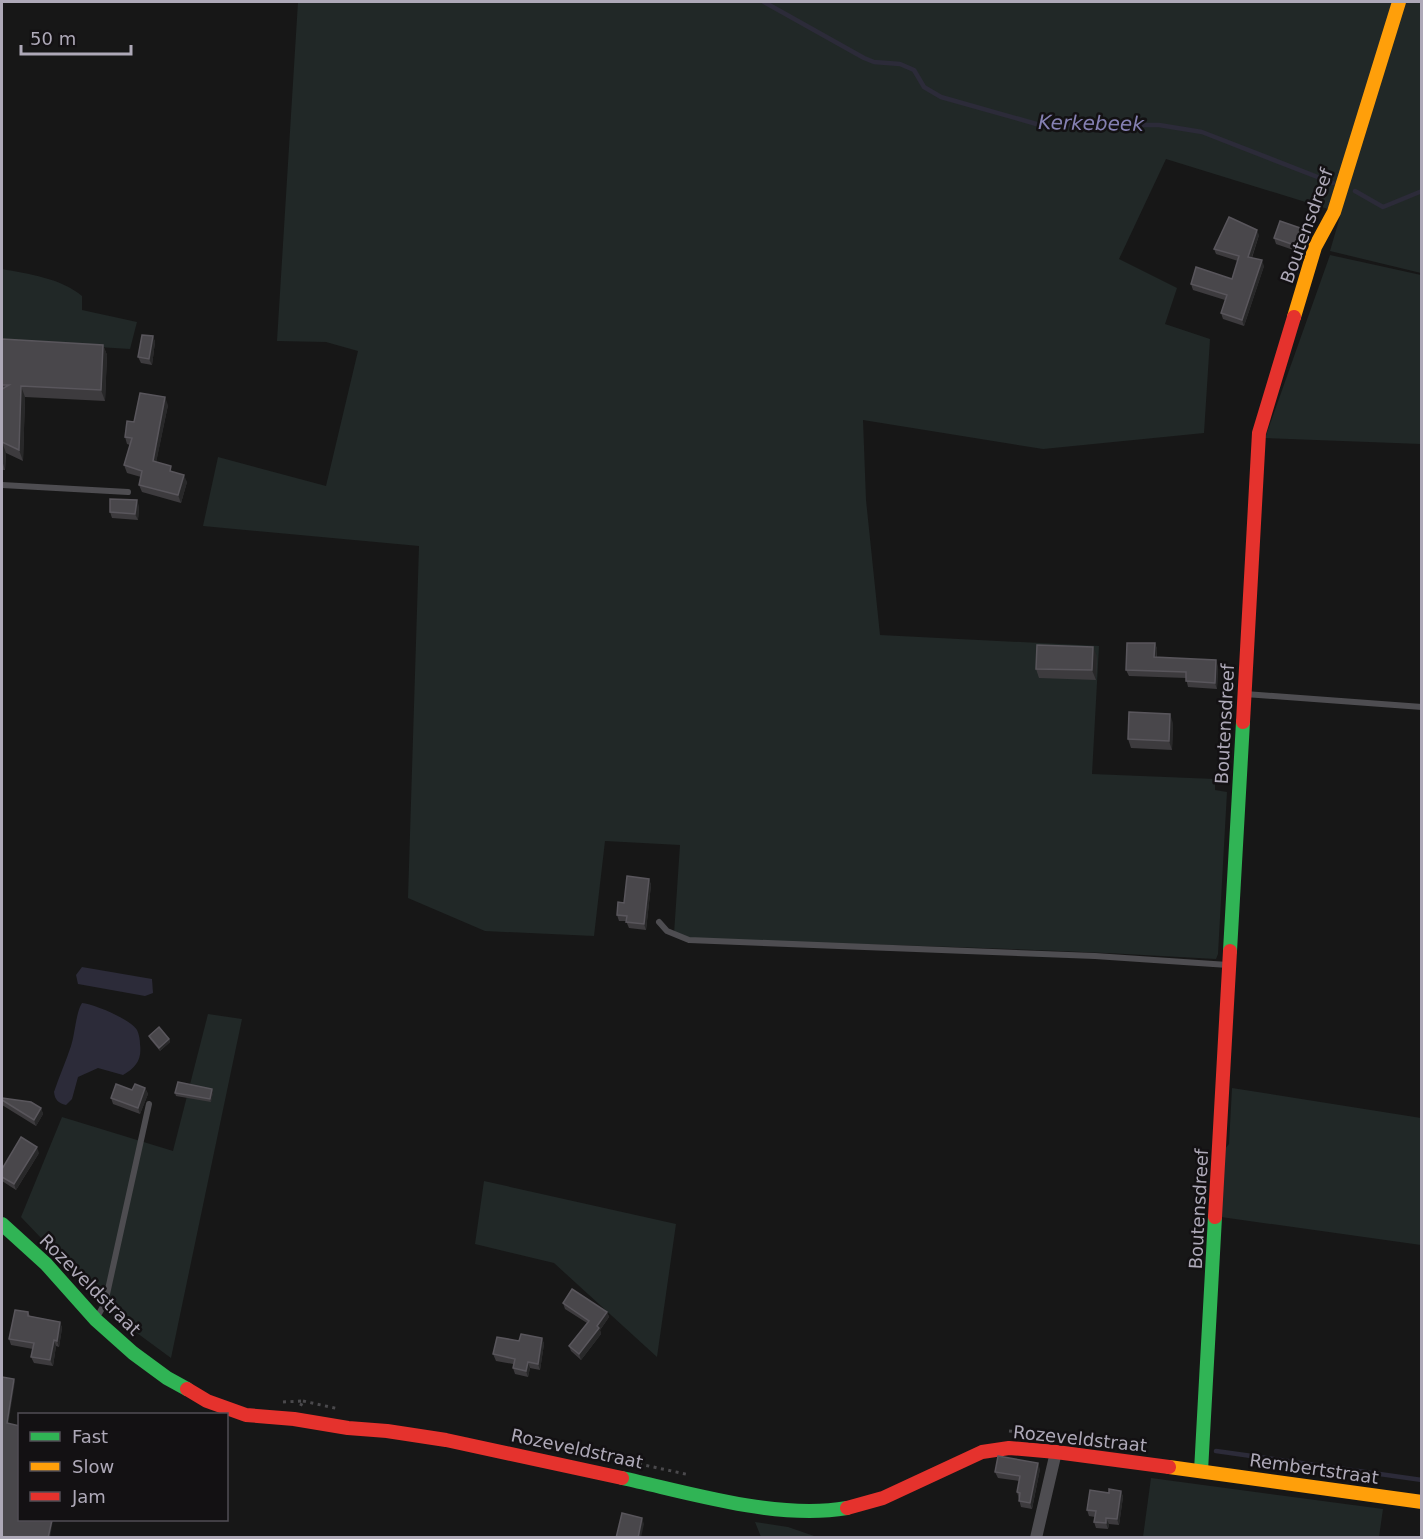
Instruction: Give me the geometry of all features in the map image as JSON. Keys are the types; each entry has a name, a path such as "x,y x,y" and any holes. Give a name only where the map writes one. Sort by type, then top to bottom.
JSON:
{"street":[{"name":"Boutensdreef","path":"1201,1471 1259,434 1315,247 1334,212 1399,2"},
{"name":"Rozeveldstraat","path":"2,1224 46,1264 96,1320 133,1353 167,1378 207,1401 246,1415 294,1419 446,1440 771,1509 821,1512 862,1505 884,1498 982,1452 1009,1448 1201,1471"},
{"path":"1036,1538 1056,1452"},
{"name":"Rembertstraat","path":"1201,1471 1422,1502"}],"lane":[{"path":"2,485 128,492"},
{"path":"1244,694 1422,707"},
{"path":"659,922 667,931 689,940 1095,956 1229,965"},
{"path":"96,1320 105,1303 149,1104"}],"path":[{"path":"303,1401 339,1410"},
{"path":"1000,1432 1029,1432 1059,1436"},
{"path":"528,1440 696,1476"}],"shaded area":[{"path":"298,2 1421,2 1421,273 1330,251 1341,213 1166,159 1119,259 1177,288 1165,324 1210,339 1204,433 1043,449 863,420 866,500 880,635 1099,646 1092,774 1215,779 1215,790 1227,792 1216,959 1018,949 689,940 674,934 680,845 605,841 594,936 485,931 408,898 419,546 203,526 218,457 326,486 358,351 326,342 277,341"},
{"path":"1330,255 1421,275 1421,444 1265,438"},
{"path":"2,269 44,278 74,290 82,296 82,310 137,322 130,349 2,341"},
{"path":"82,967 152,979 153,993 145,996 78,984 76,975"},
{"path":"82,1003 111,1013 133,1026 139,1035 140,1054 135,1066 123,1075 98,1068 78,1077 72,1099 66,1105 57,1101 54,1092 71,1046"},
{"path":"208,1014 242,1019 171,1358 109,1309 21,1217 62,1117 173,1151"},
{"path":"1232,1088 1421,1118 1421,1245 1221,1217 1224,1150 1229,1144"},
{"path":"484,1181 676,1224 657,1357 554,1263 475,1244"},
{"path":"1151,1478 1383,1509 1379,1537 1143,1537"},
{"path":"755,1522 788,1527 817,1537 761,1537"}],"building":[{"path":"1229,217 1257,230 1248,257 1262,260 1242,320 1221,313 1227,295 1191,284 1196,267 1232,279 1239,256 1214,249"},
{"path":"1280,221 1306,230 1300,247 1274,238"},
{"path":"142,335 153,336 149,359 138,357"},
{"path":"2,339 103,345 101,390 21,386 19,450 2,442 2,389 9,385 2,385"},
{"path":"140,393 165,397 153,461 171,466 170,471 184,475 178,495 139,485 142,471 124,465 132,438 125,437 127,421 134,422"},
{"path":"110,499 137,500 135,514 110,512"},
{"path":"1127,643 1155,643 1154,657 1216,660 1215,683 1186,681 1186,672 1126,670"},
{"path":"1037,645 1093,647 1092,670 1036,669"},
{"path":"1129,712 1170,714 1169,741 1128,739"},
{"path":"627,876 649,879 644,924 626,922 627,916 617,915 618,902 624,903"},
{"path":"159,1027 169,1039 159,1048 149,1036"},
{"path":"178,1082 212,1089 210,1099 175,1093"},
{"path":"116,1084 132,1090 135,1084 145,1088 138,1108 111,1098"},
{"path":"2,1098 31,1102 41,1108 34,1120"},
{"path":"21,1137 37,1147 14,1184 2,1177 2,1169"},
{"path":"572,1289 607,1312 597,1326 599,1328 579,1354 569,1346 589,1321 563,1303"},
{"path":"15,1310 28,1312 28,1316 60,1322 57,1341 54,1340 50,1360 31,1357 34,1343 9,1339"},
{"path":"521,1334 542,1338 538,1364 528,1362 526,1371 513,1368 515,1359 493,1354 497,1337 519,1341"},
{"path":"2,1377 14,1379 7,1423 18,1426 18,1521 52,1521 48,1538 2,1538"},
{"path":"998,1456 1038,1463 1030,1503 1019,1501 1020,1493 1017,1492 1020,1476 995,1472"},
{"path":"1109,1489 1121,1491 1117,1519 1106,1518 1106,1523 1094,1522 1096,1511 1087,1510 1090,1490 1109,1493"},
{"path":"622,1513 642,1518 638,1538 616,1538"}],"waterway":[{"name":"Kerkebeek","path":"764,2 864,58 874,62 900,64 914,70 924,87 941,97 1040,125 1159,125 1202,132 1333,183"},
{"name":"Kerkebeek","path":"1355,191 1383,207 1422,191"},
{"path":"1216,1451 1422,1480"}],"traffic: fast":[{"path":"1230,951 1243,722"},
{"path":"1201,1471 1215,1217"},
{"path":"2,1224 46,1264 96,1320 133,1353 167,1378 187,1389"},
{"path":"622,1478 763,1508 820,1511 847,1508"}],"traffic: slow":[{"path":"1294,317 1315,247 1334,212 1399,2"},
{"path":"1169,1467 1422,1502"}],"traffic: jam":[{"path":"1243,722 1259,433 1294,317"},
{"path":"1215,1217 1230,951"},
{"path":"187,1389 207,1401 246,1415 294,1419 446,1440 622,1478"},
{"path":"847,1508 883,1498 982,1452 1009,1448 1169,1467"}]}
